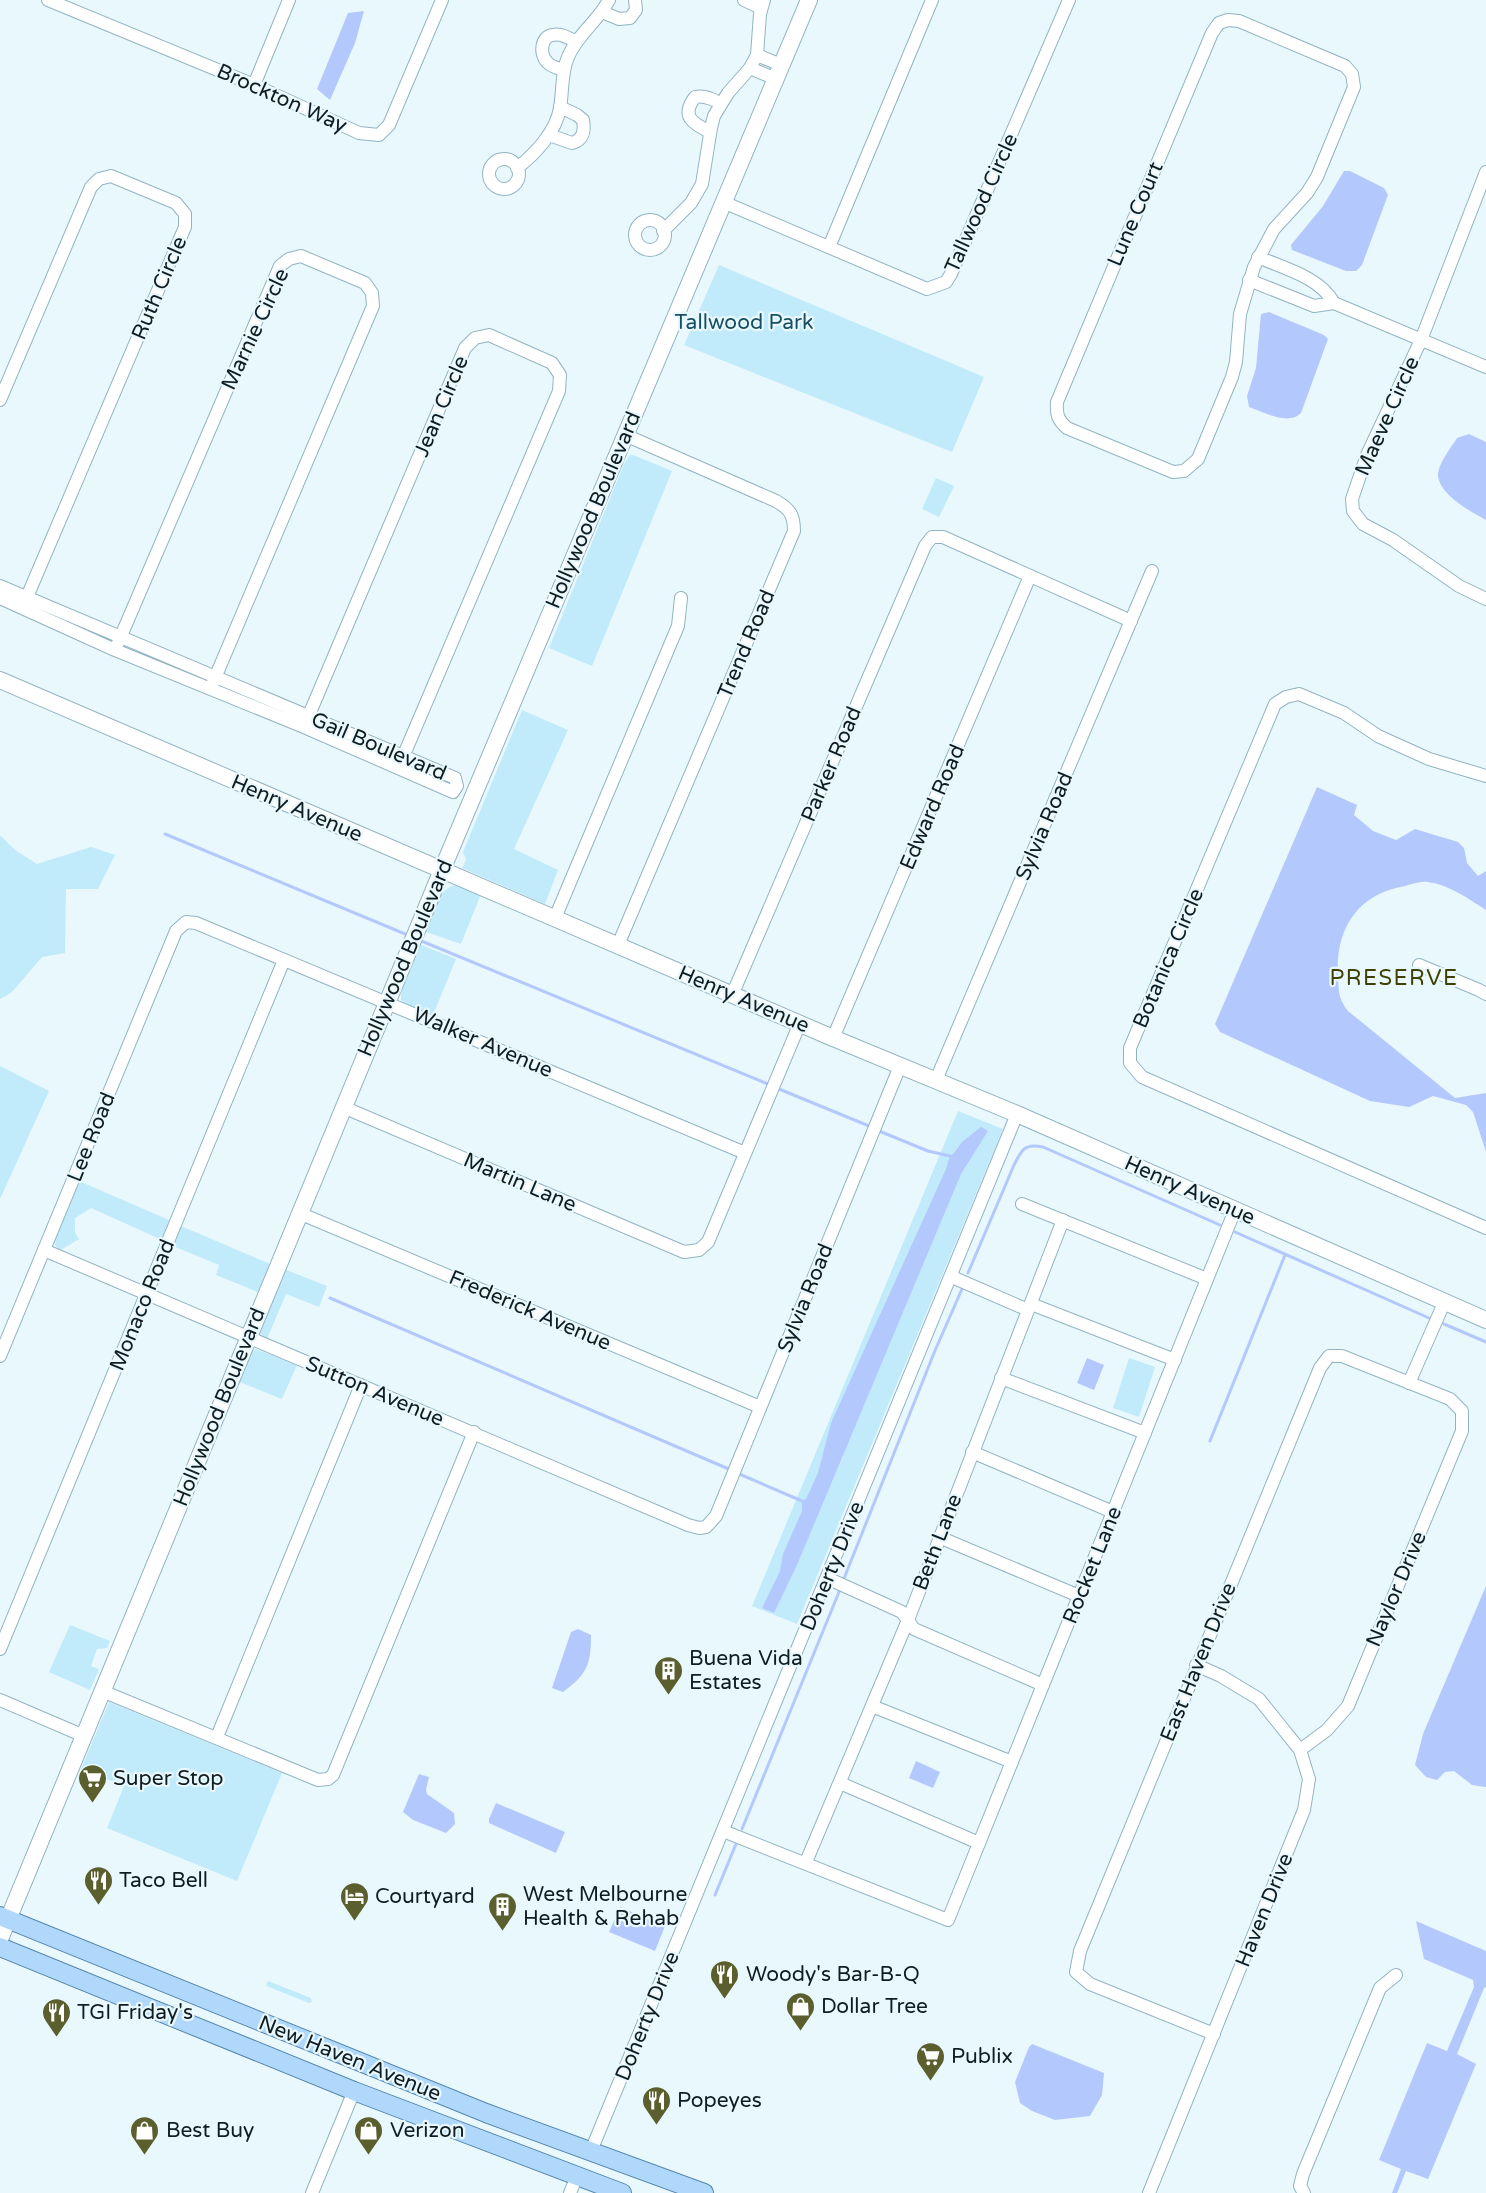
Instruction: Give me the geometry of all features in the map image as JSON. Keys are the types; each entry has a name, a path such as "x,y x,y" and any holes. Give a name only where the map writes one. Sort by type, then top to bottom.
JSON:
{"main road":[{"name":"New Haven Avenue","path":"4,1917 486,2113 704,2193"},
{"name":"New Haven Avenue","path":"0,1947 354,2091 534,2161 573,2185 622,2193"},
{"path":"327,2079 350,2076 368,2066"},
{"path":"354,2091 363,2082 394,2076"},
{"path":"534,2161 567,2163 579,2160 591,2151"},
{"path":"573,2185 587,2168 598,2165 626,2164"}],"street":[{"name":"Brockton Way","path":"48,0 254,85 359,133 379,135 389,125 442,0"},
{"path":"254,85 289,0"},
{"path":"517,168 526,162 549,135 560,107 568,56 576,42 602,12 609,0"},
{"path":"602,12 619,19 630,18 636,10 635,0"},
{"path":"663,231 691,203 702,184 714,116 728,93 750,68 757,55 763,4 744,0"},
{"name":"Hollywood Boulevard","path":"0,1939 4,1917 84,1736 343,1107 809,0"},
{"path":"829,247 932,0"},
{"name":"Tallwood Circle","path":"723,202 927,289 946,282 1069,0"},
{"name":"Lune Court","path":"1228,20 1239,21 1345,66 1352,74 1354,87 1317,177 1307,193 1274,229 1258,257 1249,280 1240,314 1236,362 1232,377 1198,459 1191,466 1184,471 1173,472 1067,429 1058,420 1057,402 1212,33 1219,23 1228,20"},
{"path":"564,70 548,64 544,58 543,44 549,36 554,34 576,42"},
{"path":"757,55 778,72"},
{"path":"750,68 778,72"},
{"path":"710,132 691,121 688,116 689,107 695,97 700,96 713,99 721,104"},
{"path":"549,135 572,143 583,135 583,120 560,107"},
{"name":"Maeve Circle","path":"1486,171 1421,340 1367,454 1352,499 1353,512 1363,524 1393,540 1459,586 1486,599"},
{"name":"Ruth Circle","path":"0,400 91,187 99,179 111,176 176,203 185,214 185,227 24,603"},
{"name":"Marnie Circle","path":"115,650 280,266 289,259 301,256 365,283 372,293 373,306 213,683"},
{"path":"1258,257 1315,282 1334,303"},
{"path":"1249,280 1314,306 1334,303 1486,367"},
{"name":"Jean Circle","path":"306,722 465,348 475,338 489,335 552,363 560,375 559,391 401,763"},
{"name":"Trend Road","path":"618,945 794,531 794,517 787,508 776,501 625,435"},
{"name":"Parker Road","path":"733,993 925,546 932,537 943,537 1030,576"},
{"name":"Sylvia Road","path":"936,1080 1152,571"},
{"path":"1030,576 1131,621"},
{"name":"Edward Road","path":"833,1038 1030,576"},
{"name":"Gail Boulevard","path":"0,586 24,603 115,650 213,683"},
{"path":"555,918 678,626 681,597"},
{"name":"Gail Boulevard","path":"0,598 24,603 121,637 213,683 401,763"},
{"name":"Henry Avenue","path":"0,680 733,993 833,1038 1017,1114 1486,1320"},
{"name":"Botanica Circle","path":"1486,776 1429,759 1378,736 1344,713 1299,694 1286,697 1275,704 1130,1048 1130,1063 1142,1077 1486,1228"},
{"name":"Walker Avenue","path":"186,922 196,923 388,1002 745,1154"},
{"name":"Lee Road","path":"0,1356 176,930 186,922"},
{"name":"Monaco Road","path":"0,1649 284,960"},
{"path":"1419,965 1486,994"},
{"path":"745,1154 800,1023"},
{"name":"Sylvia Road","path":"706,1527 716,1516 900,1066"},
{"name":"Martin Lane","path":"343,1107 684,1251 699,1250 708,1242 745,1154"},
{"name":"Doherty Drive","path":"591,2151 952,1277 1017,1114"},
{"path":"1022,1203 1207,1279"},
{"name":"Rocket Lane","path":"806,1862 948,1920 1235,1210"},
{"name":"Frederick Avenue","path":"299,1213 760,1407"},
{"name":"Beth Lane","path":"806,1862 908,1620 1063,1220"},
{"name":"Sutton Avenue","path":"44,1250 688,1525 706,1527"},
{"path":"952,1277 1175,1360"},
{"path":"1409,1383 1444,1303"},
{"name":"East Haven Drive","path":"1214,2034 1090,1984 1076,1972 1080,1951 1320,1368 1329,1356 1342,1356 1409,1383"},
{"path":"1001,1377 1145,1433"},
{"name":"Naylor Drive","path":"1300,1750 1327,1730 1348,1706 1462,1431 1462,1411 1450,1399 1409,1383"},
{"path":"217,1737 361,1385"},
{"path":"102,1691 318,1780 328,1779 333,1774 474,1432"},
{"path":"972,1452 1113,1512"},
{"path":"939,1537 1079,1596"},
{"path":"827,1578 902,1612 915,1629 1043,1685"},
{"name":"Haven Drive","path":"1149,2193 1304,1810 1309,1779 1300,1750 1259,1699 1221,1676 1196,1665"},
{"path":"0,1700 84,1736"},
{"path":"872,1706 1012,1762"},
{"path":"840,1783 979,1843"},
{"path":"723,1830 806,1862"},
{"path":"1304,2193 1300,2186 1303,2174 1380,1988 1396,1975"},
{"path":"312,2193 354,2091"}],"green space":[{"name":"Tallwood Park","path":"719,265 984,377 952,452 684,345"},
{"path":"630,455 672,471 592,666 549,648 624,464"},
{"path":"936,478 954,486 939,517 922,509"},
{"path":"522,710 568,730 514,849 558,870 545,904 462,868 466,860 463,852"},
{"path":"0,835 15,850 37,864 91,847 115,855 98,889 66,889 65,953 42,957 12,992 0,999"},
{"path":"458,885 481,894 461,944 426,932 440,896 451,887"},
{"path":"419,944 456,959 433,1015 401,1000 401,993"},
{"path":"0,1066 49,1091 0,1199"},
{"path":"958,1111 1003,1129 797,1624 752,1606"},
{"path":"79,1181 169,1220 162,1240 91,1208 75,1218 75,1233 79,1239 59,1251 55,1244 57,1233"},
{"path":"181,1226 270,1264 258,1292 216,1275 219,1265 173,1246"},
{"path":"284,1269 327,1286 319,1307 286,1294 267,1339 260,1333 260,1328"},
{"path":"256,1349 297,1365 282,1399 237,1381 251,1352"},
{"path":"1129,1358 1155,1367 1139,1417 1113,1408"},
{"path":"70,1625 110,1641 107,1648 97,1649 91,1666 99,1669 90,1690 49,1672"},
{"path":"109,1702 282,1773 237,1881 107,1828 124,1786 81,1769"},
{"path":"268,1981 311,1998 312,2002 309,2003 269,1987 266,1985"}],"water":[{"path":"364,11 355,43 330,100 317,89 348,13"},
{"path":"1344,171 1350,171 1384,188 1388,195 1362,265 1356,271 1346,271 1292,250 1291,245 1323,206"},
{"path":"1269,312 1324,335 1328,339 1301,413 1296,417 1276,417 1249,407 1247,396 1256,368 1261,314"},
{"path":"1469,434 1486,442 1486,520 1450,496 1444,490 1438,476 1442,461 1457,438"},
{"path":"1317,787 1357,805 1354,815 1373,831 1396,840 1415,829 1458,842 1464,848 1467,863 1478,876 1486,871 1486,910 1451,889 1428,882 1388,890 1374,897 1352,917 1345,929 1340,944 1338,976 1342,1002 1348,1011 1455,1098 1486,1093 1486,1152 1473,1112 1466,1105 1433,1096 1409,1107 1370,1101 1220,1032 1215,1024"},
{"path":"981,1127 988,1131 961,1174 797,1565 774,1613 762,1608 780,1571 783,1554 802,1511 802,1501 806,1499 818,1473 831,1423 950,1156 962,1142"},
{"path":"1087,1358 1104,1365 1094,1390 1077,1383"},
{"path":"1486,1586 1485,1787 1472,1785 1454,1771 1445,1772 1437,1780 1426,1777 1415,1765 1423,1734"},
{"path":"578,1629 591,1635 590,1654 586,1668 578,1680 563,1692 552,1688 571,1632"},
{"path":"916,1761 940,1772 933,1788 909,1778"},
{"path":"419,1774 429,1777 427,1794 454,1813 455,1824 446,1833 413,1820 403,1812"},
{"path":"496,1803 565,1832 556,1853 489,1823"},
{"path":"620,1907 665,1926 655,1951 609,1932"},
{"path":"1416,1921 1486,1951 1486,1987 1457,2054 1476,2064 1428,2179 1406,2171 1397,2193 1392,2193 1401,2169 1379,2160 1427,2043 1447,2051 1474,1987 1473,1980 1424,1959"},
{"path":"1032,2044 1104,2073 1102,2095 1090,2116 1055,2120 1032,2111 1020,2103 1015,2082"}],"waterway":[{"path":"165,834 410,936"},
{"path":"419,940 768,1084"},
{"path":"779,1089 869,1126"},
{"path":"879,1131 928,1151 950,1156"},
{"path":"968,1273 1014,1165 1022,1151 1032,1146 1043,1147 1220,1225"},
{"path":"1235,1232 1429,1318"},
{"path":"1210,1441 1285,1255"},
{"path":"843,1581 962,1289"},
{"path":"330,1298 731,1470"},
{"path":"1444,1324 1486,1342"},
{"path":"737,1473 802,1501"},
{"path":"742,1829 839,1592"},
{"path":"715,1895 736,1844"}],"place":[{"name":"Buena Vida Estates","path":"668,1696"},
{"name":"Super Stop","path":"92,1804"},
{"name":"Taco Bell","path":"98,1906"},
{"name":"Courtyard","path":"354,1922"},
{"name":"West Melbourne Health & Rehab","path":"502,1932"},
{"name":"Woody's Bar-B-Q","path":"725,2000"},
{"name":"Dollar Tree","path":"800,2032"},
{"name":"TGI Friday's","path":"56,2038"},
{"name":"Publix","path":"930,2082"},
{"name":"Popeyes","path":"656,2126"},
{"name":"Best Buy","path":"145,2156"},
{"name":"Verizon","path":"369,2156"}],"district":[{"name":"PRESERVE","path":"1394,977"}]}
